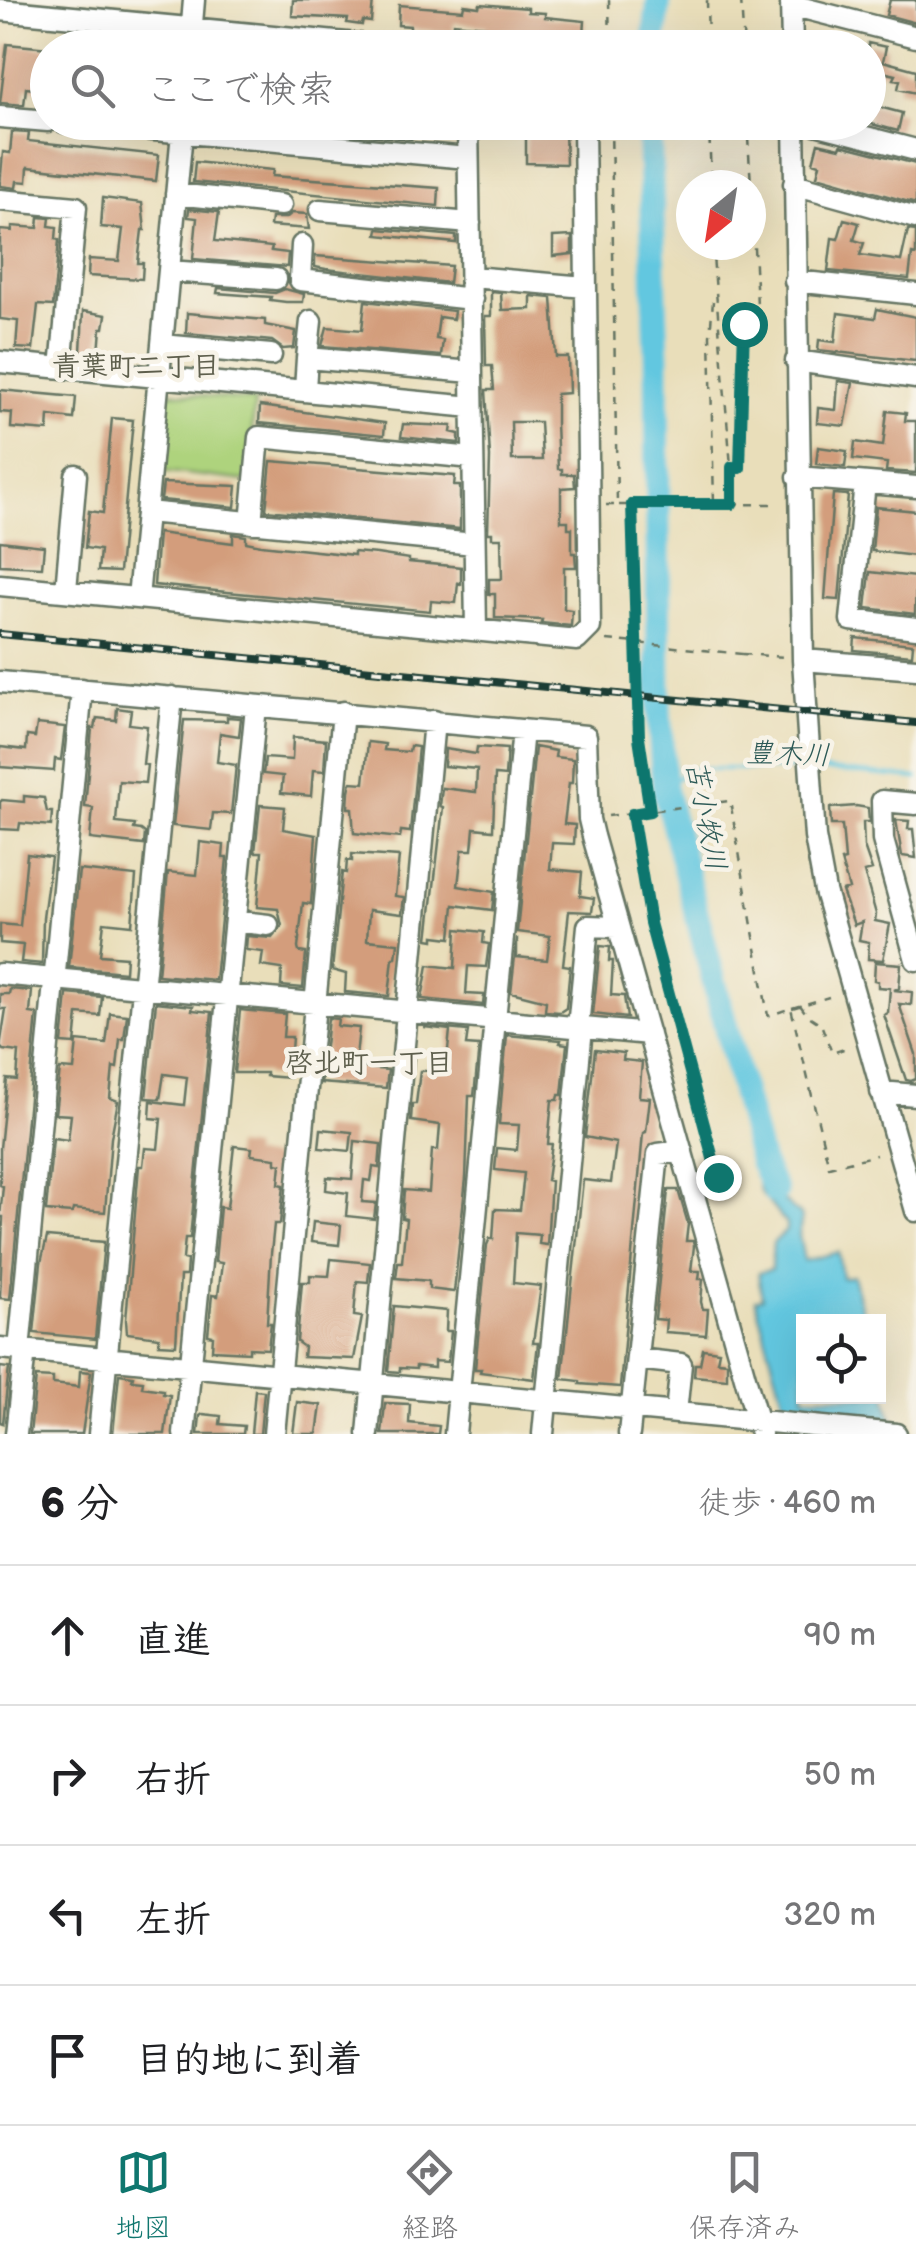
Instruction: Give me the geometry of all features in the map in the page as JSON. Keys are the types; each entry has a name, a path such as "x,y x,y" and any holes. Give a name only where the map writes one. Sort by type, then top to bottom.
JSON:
{"street":[{"path":"192,30 194,0"},
{"path":"791,30 790,2 916,37"},
{"path":"0,10 141,30"},
{"path":"0,117 30,120"},
{"path":"138,598 182,140"},
{"path":"297,140 468,158"},
{"path":"468,140 476,630"},
{"path":"0,585 577,640 590,628 584,140"},
{"path":"794,140 798,478 795,659 809,747 815,837 825,891 916,1211"},
{"path":"877,140 916,150"},
{"path":"794,184 916,218"},
{"path":"176,194 281,205"},
{"path":"0,200 76,208 62,368"},
{"path":"320,210 470,222"},
{"path":"302,245 300,280 472,299"},
{"path":"169,271 276,280"},
{"path":"472,277 585,287"},
{"path":"795,281 916,294"},
{"path":"305,390 311,321"},
{"path":"162,345 271,356"},
{"path":"307,358 472,372"},
{"path":"0,362 472,406"},
{"path":"796,362 916,378"},
{"path":"251,522 260,436 472,458"},
{"path":"66,590 76,475"},
{"path":"798,478 916,487"},
{"path":"865,483 851,620 916,628"},
{"path":"147,512 474,544"},
{"path":"795,659 916,669"},
{"path":"0,682 586,736 589,818 616,927 765,1425"},
{"path":"16,1434 14,1349 82,689"},
{"path":"98,1434 172,697"},
{"path":"184,1434 256,706"},
{"path":"274,1434 343,712"},
{"path":"368,1434 434,720"},
{"path":"455,1434 523,730"},
{"path":"916,804 882,801 884,840 907,899 916,960"},
{"path":"235,922 268,925"},
{"path":"543,1434 588,926 616,927"},
{"path":"0,974 650,1034"},
{"path":"880,1092 916,1096"},
{"path":"630,1434 658,1154 682,1151"},
{"path":"14,1349 676,1412 715,1426 765,1425 896,1434"},
{"path":"637,1359 681,1364 676,1412"}],"path":[{"path":"609,0 610,30"},
{"path":"707,0 708,30"},
{"path":"741,0 743,30"},
{"path":"611,140 618,505"},
{"path":"710,140 711,170"},
{"path":"749,140 750,170"},
{"path":"713,260 732,504"},
{"path":"755,260 758,324"},
{"path":"714,292 710,335 714,504"},
{"path":"732,467 740,468 744,324 773,324"},
{"path":"632,504 639,737 650,811"},
{"path":"600,505 776,504"},
{"path":"600,639 795,659"},
{"path":"620,815 730,800 768,1016 829,997"},
{"path":"632,814 650,923 718,1177"},
{"path":"800,1006 821,1024 832,1053 844,1048"},
{"path":"791,1008 829,1167 876,1155"}],"green space":[{"path":"168,392 255,401 247,481 160,471"}],"water":[{"path":"753,1162 765,1165 785,1202 802,1217 799,1235 804,1261 838,1252 842,1278 853,1276 863,1314 796,1314 796,1404 886,1404 886,1396 896,1434 793,1434 755,1300 762,1298 758,1273 771,1270 773,1243 786,1231 786,1224 760,1192"}],"building":[{"path":"293,0 373,0 371,22 363,21 362,25 347,23 348,19 292,16"},
{"path":"890,0 916,0 916,23 886,15"},
{"path":"480,4 528,8 528,12 545,13 545,17 585,21 584,30 486,30 487,26 454,23 453,30 424,30 398,25 399,5 463,10 464,5"},
{"path":"7,44 30,46 30,89 26,88 24,105 0,103"},
{"path":"886,62 916,70 916,93 898,89 900,80 894,79 896,75 886,73"},
{"path":"886,109 902,113 898,131 886,128"},
{"path":"12,132 29,133 28,141 159,155 156,181 28,167 27,182 17,181 16,188 0,186 3,152 10,153"},
{"path":"526,140 565,140 566,164 526,163"},
{"path":"818,143 916,164 916,204 817,176 820,164 813,162"},
{"path":"195,162 273,170 272,176 439,188 438,206 193,182"},
{"path":"103,198 142,203 145,230 138,263 143,263 142,279 88,276 89,259 119,261 123,229 101,227"},
{"path":"189,209 219,212 215,241 272,247 271,251 288,253 287,267 193,259 197,218 188,217"},
{"path":"292,213 307,214 309,229 270,226 271,218 286,218"},
{"path":"39,217 50,218 49,226 57,227 53,306 38,305 33,349 16,348 18,321 0,319 0,230 12,231 12,226 38,228"},
{"path":"844,219 859,223 854,240 864,243 860,255 901,261 908,230 916,231 916,255 912,254 909,279 828,271 832,238 838,239"},
{"path":"378,229 456,236 456,243 377,235"},
{"path":"572,236 572,254 553,256 553,237"},
{"path":"315,256 451,266 449,283 315,267"},
{"path":"218,288 275,293 285,289 304,294 303,302 286,302 270,300 271,297 217,293"},
{"path":"491,292 501,293 502,310 531,309 531,296 552,298 556,357 568,357 569,393 556,394 556,423 558,469 562,469 562,474 574,474 575,487 561,488 561,521 568,521 568,528 572,528 575,553 576,567 564,567 564,609 572,610 571,626 495,618 495,594 489,594 489,579 502,579 501,538 492,538 492,533 488,533 490,457 486,390 494,390 492,366 486,366 485,316 491,316","holes":["511,422 540,422 542,460 512,460"]},
{"path":"365,301 454,311 453,319 439,317 436,339 443,340 441,356 322,346 327,327 362,330"},
{"path":"877,309 916,317 916,361 818,350 819,340 835,342 838,313 875,318"},
{"path":"83,311 106,315 99,354 81,352"},
{"path":"187,313 265,320 265,325 296,331 294,348 283,349 272,341 186,333"},
{"path":"838,381 853,383 845,426 817,423 818,408 836,410"},
{"path":"0,390 76,397 74,419 49,416 48,431 11,428 12,413 0,412"},
{"path":"260,406 385,423 384,435 259,423"},
{"path":"887,411 906,413 905,421 916,421 916,473 886,471 887,463 853,459 855,442 883,446"},
{"path":"112,418 133,420 119,572 98,571 100,550 85,548 89,511 103,513"},
{"path":"403,424 452,426 451,432 459,434 459,443 401,437"},
{"path":"818,447 847,451 845,467 816,464"},
{"path":"271,461 455,476 454,486 460,486 460,529 266,510"},
{"path":"163,483 237,486 235,507 161,500"},
{"path":"833,494 848,495 839,600 825,599"},
{"path":"876,507 916,511 916,556 872,551"},
{"path":"158,533 233,543 233,534 261,545 377,554 409,562 461,567 461,584 458,583 456,603 431,601 430,611 154,585"},
{"path":"0,541 44,546 42,567 0,565"},
{"path":"870,572 916,577 915,614 866,608"},
{"path":"855,638 913,644 912,655 854,650"},
{"path":"117,708 131,710 129,724 147,726 145,783 119,781 116,823 135,825 134,829 145,833 144,845 90,839 93,808 85,807 92,728 97,718 116,720"},
{"path":"227,717 241,718 239,736 220,733 217,762 236,765 231,814 213,813 211,830 173,826 184,720 227,721"},
{"path":"37,724 65,727 61,760 55,759 54,771 0,767 0,747 26,750 27,736 35,737"},
{"path":"293,737 326,740 324,771 313,770 311,796 281,793 283,776 263,774 265,758 292,760"},
{"path":"368,742 385,744 384,750 409,752 410,746 418,747 410,832 401,831 400,838 354,833 352,808 348,808 349,791 351,782 364,783"},
{"path":"477,747 507,749 505,776 495,775 493,830 474,828 472,850 462,850 458,886 494,892 492,910 454,905 451,938 428,939 442,788 476,792 477,769 444,766 445,749 476,754"},
{"path":"535,747 556,751 555,757 573,759 564,824 575,825 574,844 552,843 550,869 582,872 580,896 594,898 592,912 569,911 563,965 570,966 566,1008 560,1012 545,1011 546,1001 511,992 517,938 517,957 547,960 550,936 517,932"},
{"path":"24,796 44,798 47,812 52,812 51,826 20,823 19,830 0,829 0,802 24,802"},
{"path":"260,805 285,807 283,829 316,835 311,904 303,903 298,948 306,953 303,988 281,986 282,969 261,966 263,952 246,950 247,936 272,938 282,926 278,909 257,907 262,852 255,852"},
{"path":"830,808 868,808 869,822 863,822 864,847 872,870 864,872 875,921 890,924 883,960 868,959 869,942 859,940 862,922 854,925 842,891 849,889 841,861 845,860 842,825 831,825"},
{"path":"896,820 909,821 916,858 902,856"},
{"path":"200,842 224,845 223,858 227,858 215,980 158,975 168,872 197,875"},
{"path":"27,854 51,857 42,964 21,962 23,945 0,943 0,924 20,926"},
{"path":"352,854 399,857 395,896 404,897 402,914 369,910 367,940 398,943 389,996 345,992 346,974 332,970 342,872 346,873"},
{"path":"79,870 136,876 132,925 104,922 100,955 126,957 125,972 69,967"},
{"path":"457,929 484,932 483,943 489,944 486,967 468,966 466,994 484,995 483,1005 422,999 428,965 455,968"},
{"path":"600,946 610,947 611,995 624,996 627,1018 593,1014"},
{"path":"875,962 901,964 899,988 894,990 912,992 911,1005 899,1004 916,1054 916,1079 911,1081 906,1080 884,1015 888,1013 890,988 878,987 874,980"},
{"path":"10,989 32,991 30,1013 37,1014 10,1299 0,1298 0,1148 7,1079 17,1080 19,1052 0,1047 6,1009 0,1009 0,994 9,994"},
{"path":"67,994 102,997 100,1016 78,1014 75,1044 62,1043"},
{"path":"156,1002 212,1012 190,1238 185,1238 186,1276 180,1276 176,1345 159,1344 159,1337 127,1333 126,1320 139,1166 143,1166 145,1148 158,1149 161,1119 150,1118 151,1101 184,1105 187,1077 164,1074 160,1099 146,1098"},
{"path":"240,1010 285,1014 283,1037 292,1037 289,1078 234,1073"},
{"path":"110,1013 127,1015 117,1068 113,1067 110,1098 118,1101 105,1212 46,1211 53,1138 68,1140 71,1115 55,1114 60,1069 74,1070 77,1041 106,1044"},
{"path":"328,1018 338,1019 337,1026 359,1028 355,1067 388,1070 386,1088 321,1083"},
{"path":"424,1027 468,1031 466,1045 479,1046 474,1096 469,1096 466,1178 454,1292 429,1289 429,1281 396,1278 398,1262 402,1262 406,1219 402,1218 404,1190 429,1192 432,1150 438,1150 440,1125 411,1121 412,1104 416,1104 420,1071 446,1070 450,1030"},
{"path":"507,1035 561,1040 560,1043 567,1044 562,1095 552,1100 547,1245 539,1244 540,1235 516,1233 513,1283 541,1286 533,1343 538,1343 534,1379 475,1369 487,1245 493,1239 495,1209 520,1210 524,1173 495,1170 497,1148 517,1150 519,1125 499,1124"},
{"path":"595,1050 624,1053 623,1060 642,1062 639,1097 650,1098 643,1133 620,1387 562,1379 583,1180 611,1183 616,1143 585,1137"},
{"path":"321,1129 352,1132 350,1151 319,1148"},
{"path":"355,1141 381,1144 379,1168 373,1167 371,1181 364,1180 362,1202 376,1203 374,1219 346,1216 348,1193 326,1190 327,1177 352,1179"},
{"path":"234,1146 252,1148 251,1155 276,1158 276,1163 281,1164 279,1184 284,1185 280,1224 274,1224 271,1254 268,1349 249,1348 249,1352 212,1350 213,1336 208,1335 212,1295 218,1296 222,1263 215,1262 220,1207 227,1208"},
{"path":"668,1190 678,1190 688,1224 686,1241 693,1241 694,1246 691,1271 700,1271 699,1279 703,1279 701,1302 703,1309 708,1309 706,1335 665,1332 666,1320 655,1319"},
{"path":"313,1222 341,1225 339,1245 311,1242"},
{"path":"47,1237 104,1242 95,1339 34,1333"},
{"path":"331,1259 370,1263 368,1282 357,1281 354,1316 362,1317 354,1359 303,1357 304,1347 297,1342 302,1282 310,1282 310,1275 329,1276"},
{"path":"394,1306 447,1311 446,1331 451,1331 448,1362 434,1361 434,1368 416,1366 400,1368 400,1372 388,1371"},
{"path":"703,1349 719,1351 717,1361 727,1362 727,1379 694,1376"},
{"path":"0,1367 9,1368 3,1423 0,1422"},
{"path":"80,1371 91,1372 82,1434 30,1434 36,1377 79,1387"},
{"path":"119,1374 133,1376 132,1380 143,1381 142,1387 170,1395 165,1434 113,1434"},
{"path":"255,1390 264,1391 260,1434 251,1434"},
{"path":"297,1402 321,1405 317,1434 293,1434"},
{"path":"385,1403 410,1404 409,1423 439,1426 438,1434 382,1434"},
{"path":"203,1414 221,1416 220,1424 244,1426 243,1434 198,1434"}],"waterway":[{"name":"苫小牧川","path":"655,30 659,0"},
{"name":"苫小牧川","path":"650,140 657,355 659,710 664,788 761,1163 775,1192"},
{"name":"豊木川","path":"664,788 689,769 802,769"},
{"name":"豊木川","path":"816,769 916,778"}],"railway":[{"path":"0,634 916,723"}],"district":[{"name":"青葉町二丁目","path":"136,365"},
{"name":"啓北町一丁目","path":"369,1062"}],"route":[{"path":"718,1177 650,923 632,814 650,811 639,737 632,504 732,504 732,467 740,468 744,324"}]}
